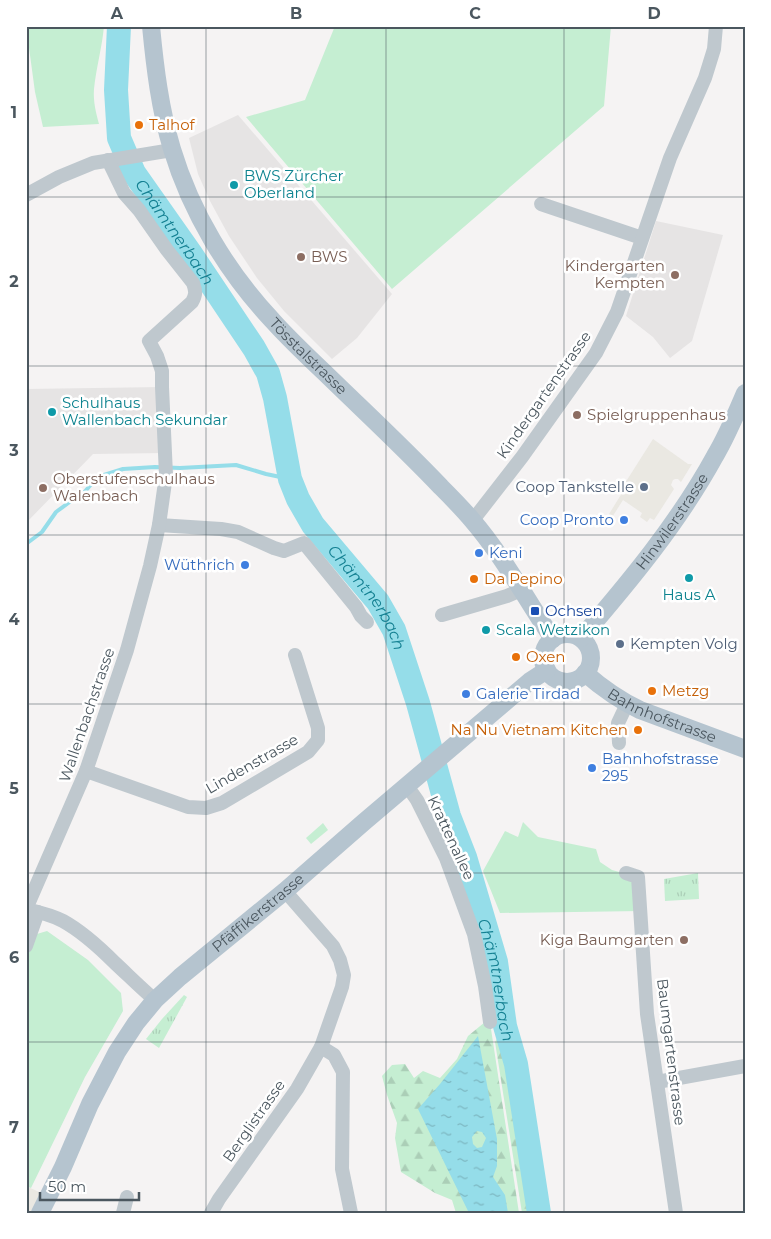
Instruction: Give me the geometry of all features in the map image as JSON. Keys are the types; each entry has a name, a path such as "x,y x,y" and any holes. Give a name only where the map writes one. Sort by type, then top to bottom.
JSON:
{"main road":[{"name":"Tösstalstrasse","path":"151,26 160,100 172,150 204,227 242,285 272,320 411,455 473,520 499,555 552,639"},
{"name":"Hinwilerstrasse","path":"581,638 665,536 716,456 745,394"},
{"path":"567,634 581,638 590,651 589,667 585,673 572,681 565,681 552,676 547,670 543,657 544,650 548,644 559,635 567,634"},
{"name":"Pfäffikerstrasse","path":"40,1213 63,1167 90,1104 118,1052 136,1023 155,1000 530,681 547,670"},
{"name":"Bahnhofstrasse","path":"585,673 601,687 627,704 745,749"}],"street":[{"name":"Kindergartenstrasse","path":"473,520 522,457 596,353 617,312 670,158 705,78 714,49 716,26"},
{"path":"26,194 79,168 111,160 172,150"},
{"name":"Wallenbachstrasse","path":"26,946 30,910 86,771 127,650 159,525 166,476 162,370 158,356 149,341 192,302 196,290 194,284 148,222 124,193 111,160"},
{"path":"541,204 642,238"},
{"path":"159,525 238,532 284,551 304,542 367,622"},
{"path":"442,615 507,596 520,590"},
{"name":"Lindenstrasse","path":"86,771 188,807 206,808 222,803 308,752 318,740 318,728 295,655"},
{"path":"619,743 618,723 627,704"},
{"name":"Krattenallee","path":"413,780 417,800 446,858 474,934 485,986 490,1022"},
{"name":"Baumgartenstrasse","path":"626,874 638,877 647,1014 676,1213"},
{"name":"Berglistrasse","path":"211,1213 219,1198 297,1089 321,1047 342,987 344,975 340,960 333,946 285,891"},
{"path":"30,910 62,920 77,930 92,941 155,1000"},
{"path":"321,1047 334,1054 343,1072 342,1169 351,1213"},
{"path":"657,1082 745,1066"},
{"path":"123,1213 127,1197"}],"shaded area":[{"name":"BWS","path":"238,115 392,294 357,338 332,359 284,311 257,278 229,236 198,174 189,138"},
{"name":"Kindergarten Kempten","path":"656,221 723,235 692,341 670,358 653,337 626,316"},
{"name":"Oberstufenschulhaus Walenbach","path":"162,387 165,453 93,454 26,523 26,389"},
{"path":"653,439 688,464 692,464 681,482 678,479 673,480 671,485 674,489 654,520 650,518 647,522 640,517 642,513 623,500 609,522 606,519 622,493 620,491"},
{"path":"26,1186 48,1196 40,1213 26,1213"}],"green space":[{"path":"26,26 104,26 94,89 94,102 99,124 43,127 35,92 27,33 28,27"},
{"path":"335,26 611,26 604,106 392,289 246,117 305,100"},
{"path":"523,822 538,837 596,849 600,862 612,870 638,877 641,911 500,913 483,871 505,831 518,837"},
{"path":"323,823 328,830 311,844 306,838"},
{"path":"698,873 699,899 665,901 664,879"},
{"path":"47,931 88,960 121,993 123,1011 85,1077 31,1188 26,1186 26,946 30,936"},
{"path":"184,995 187,997 159,1048 146,1039"},
{"path":"485,1022 491,1029 519,1213 456,1213 452,1200 435,1193 401,1172 395,1138 397,1123 382,1076 392,1065 405,1064 414,1078 423,1071 440,1078 457,1059 468,1036"},
{"path":"505,1026 516,1064 539,1213 522,1213 495,1042"}],"water":[{"path":"478,1036 497,1139 497,1166 493,1177 505,1195 508,1213 469,1213 418,1109","holes":["477,1131 482,1132 486,1138 482,1147 477,1148 473,1144 472,1137"]}],"waterway":[{"name":"Chämtnerbach","path":"119,26 116,90 119,138 134,173 254,348 268,373 275,398 290,479 298,499 313,525 378,602 394,630 418,703 449,816 465,857 496,962 505,1026 516,1064 539,1213"},
{"path":"26,544 42,532 56,512 82,495 93,482 104,475 123,469 236,465 290,479"}],"place":[{"name":"Talhof","path":"139,125"},
{"name":"BWS Zürcher Oberland","path":"234,185"},
{"name":"BWS","path":"301,257"},
{"name":"Kindergarten Kempten","path":"675,275"},
{"name":"Schulhaus Wallenbach Sekundar","path":"52,412"},
{"name":"Spielgruppenhaus","path":"577,415"},
{"name":"Coop Tankstelle","path":"644,487"},
{"name":"Oberstufenschulhaus Walenbach","path":"43,488"},
{"name":"Coop Pronto","path":"624,520"},
{"name":"Keni","path":"479,553"},
{"name":"Wüthrich","path":"245,565"},
{"name":"Haus A","path":"689,578"},
{"name":"Da Pepino","path":"474,579"},
{"name":"Ochsen","path":"535,611"},
{"name":"Scala Wetzikon","path":"486,630"},
{"name":"Kempten Volg","path":"620,644"},
{"name":"Oxen","path":"516,657"},
{"name":"Metzg","path":"652,691"},
{"name":"Galerie Tirdad","path":"466,694"},
{"name":"Na Nu Vietnam Kitchen","path":"638,730"},
{"name":"Bahnhofstrasse 295","path":"592,768"},
{"name":"Kiga Baumgarten","path":"684,940"}]}
